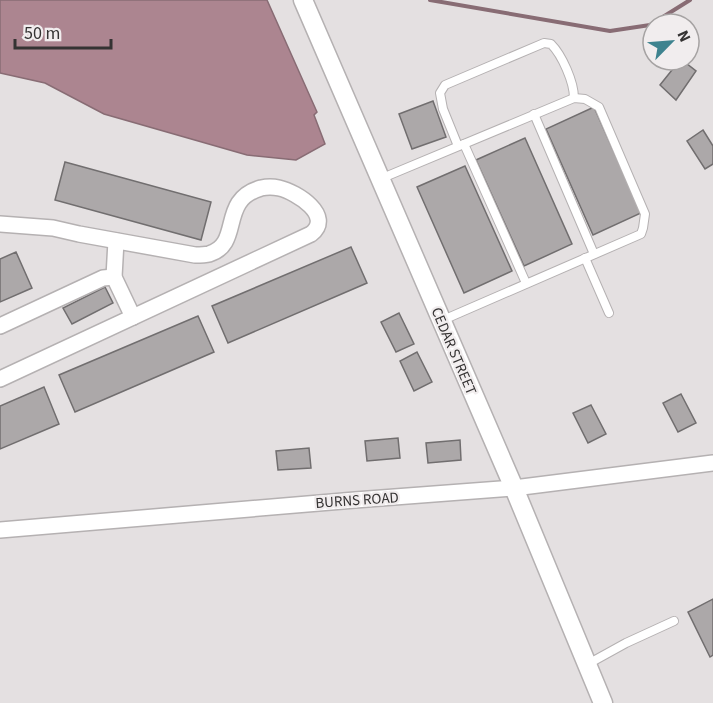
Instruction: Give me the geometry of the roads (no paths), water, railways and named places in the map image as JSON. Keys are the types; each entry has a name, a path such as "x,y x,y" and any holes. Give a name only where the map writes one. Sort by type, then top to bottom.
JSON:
{"street":[{"name":"CEDAR STREET","path":"303,0 514,488 603,703"},
{"path":"0,224 53,228 195,255 210,254 221,247 228,238 234,209 240,200 263,187 280,188 296,195 313,208 319,223 317,230 311,234 0,379"},
{"path":"116,241 114,277 133,317"},
{"path":"0,326 103,278 114,277"},
{"name":"BURNS ROAD","path":"0,530 514,488 713,463"}],"lane":[{"path":"526,284 442,109 440,93 445,85 544,43 551,44 558,51 574,89 574,98"},
{"path":"380,178 574,98 585,99 599,107 645,214 641,234 441,320"},
{"path":"534,114 594,254"},
{"path":"585,258 609,313"},
{"path":"587,665 626,643 674,621"}],"waterway":[{"path":"430,0 610,31 650,25 690,0"}]}
